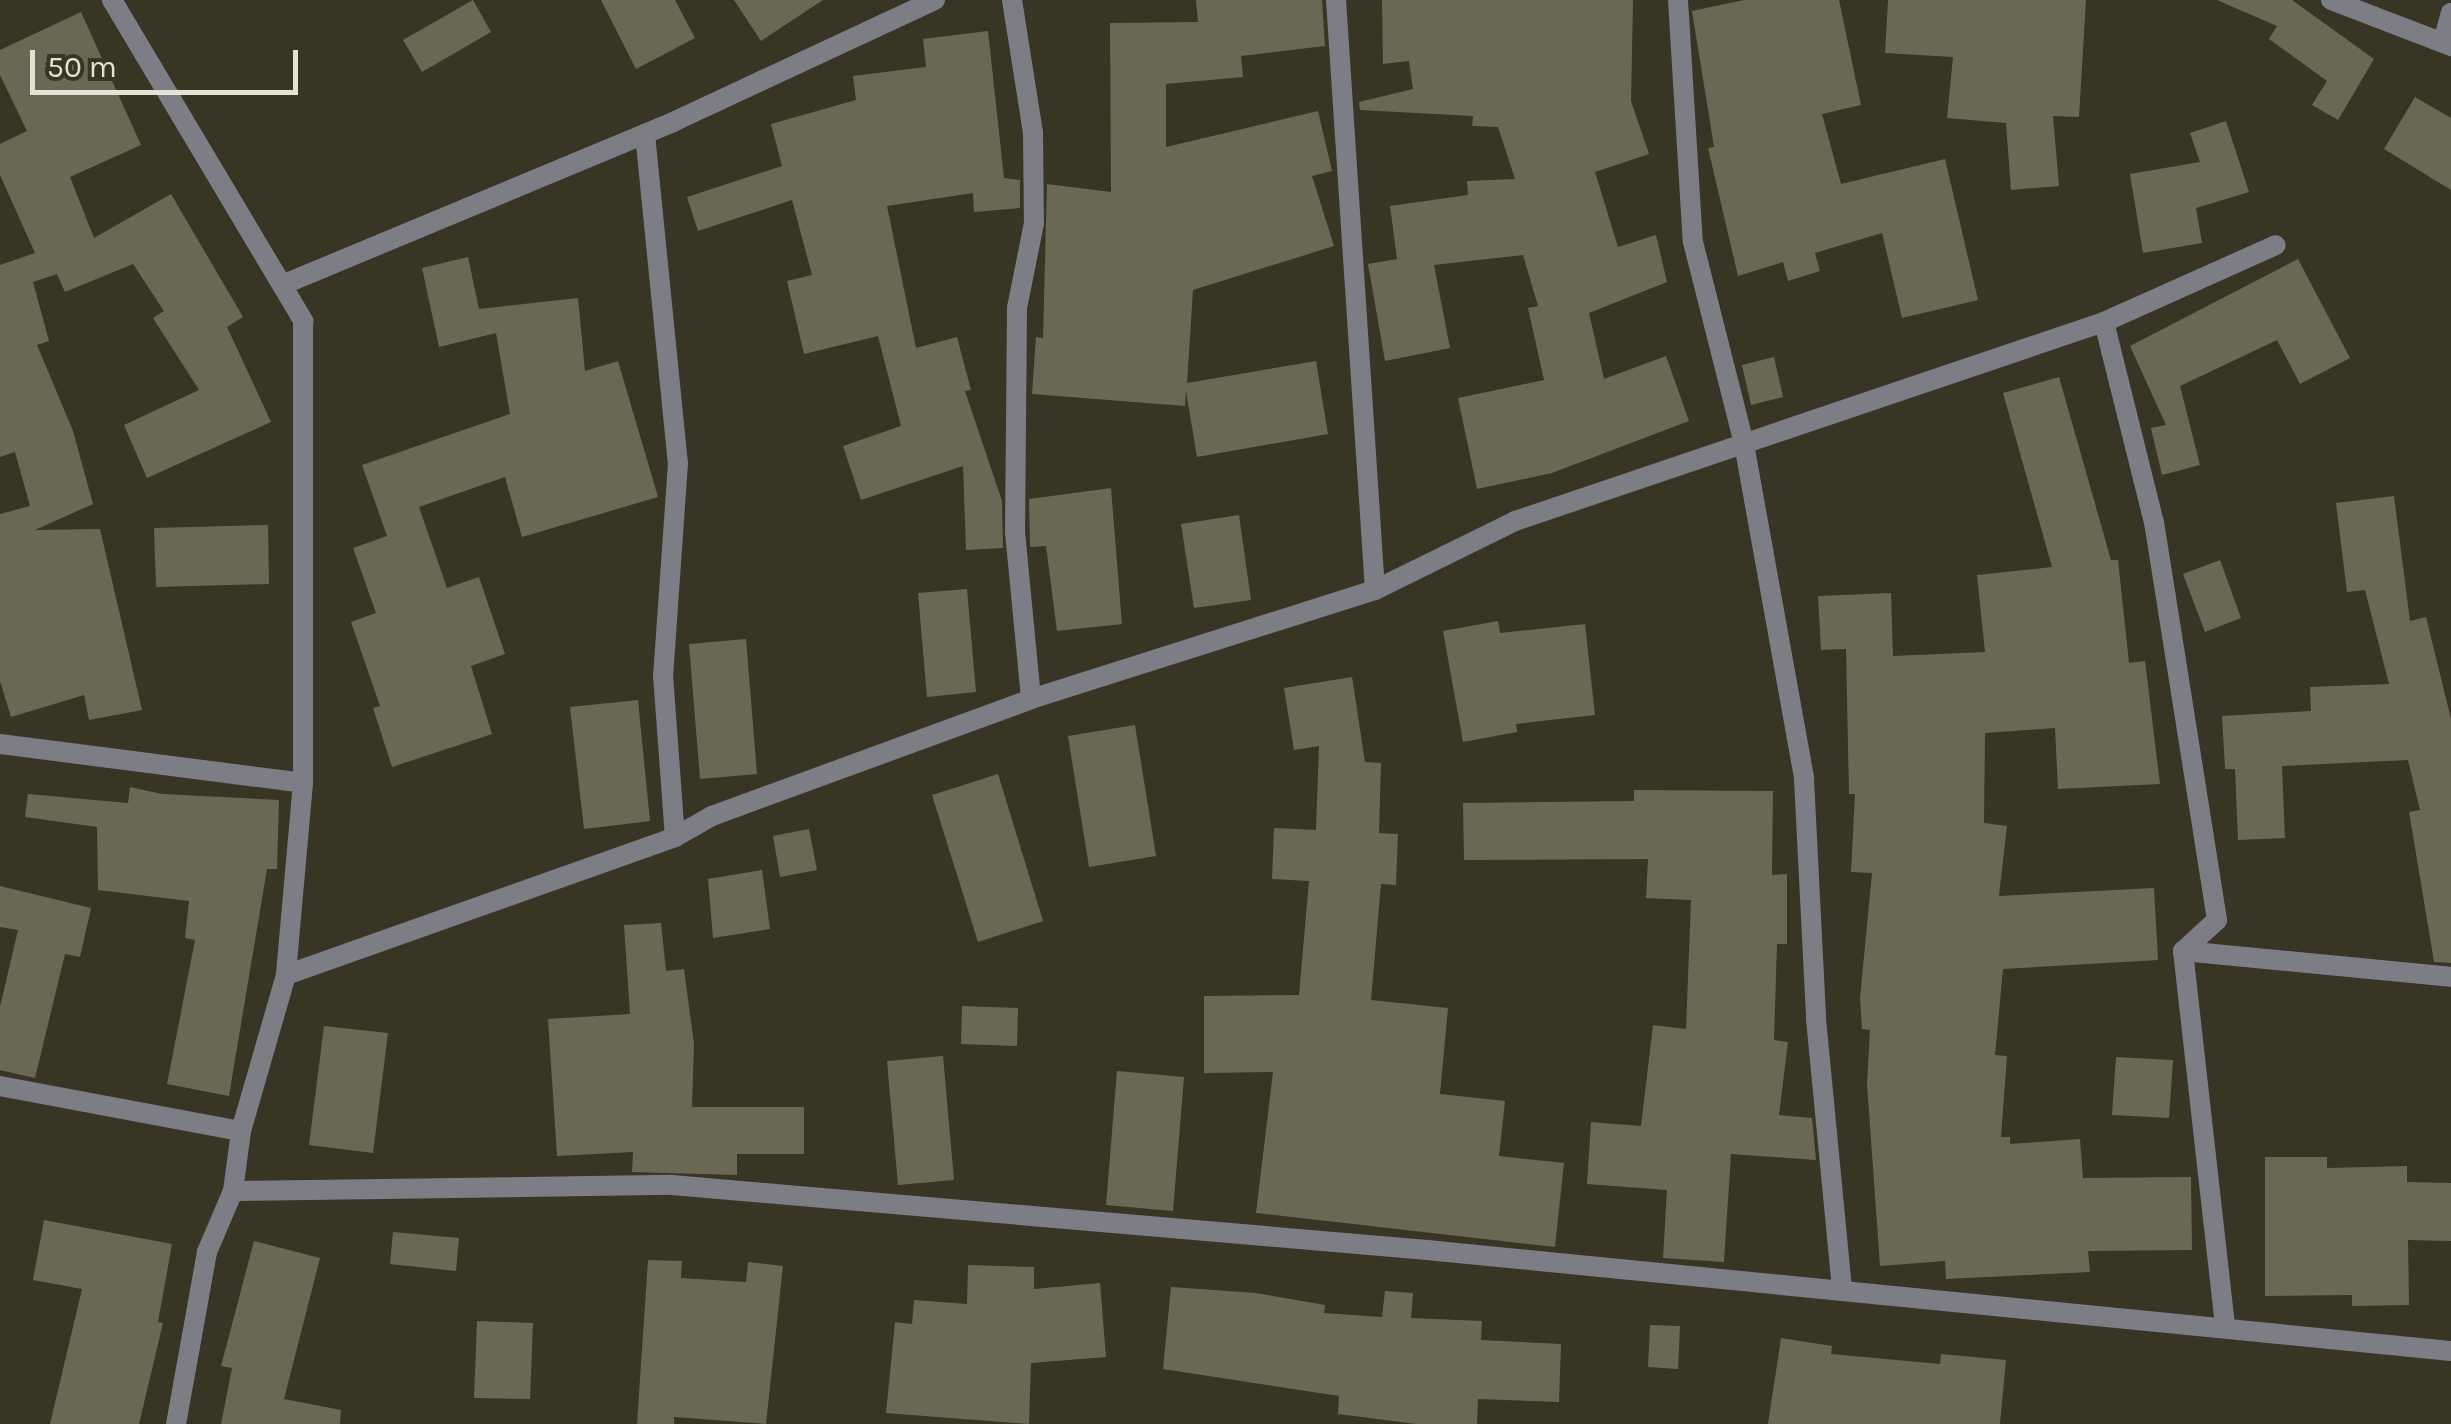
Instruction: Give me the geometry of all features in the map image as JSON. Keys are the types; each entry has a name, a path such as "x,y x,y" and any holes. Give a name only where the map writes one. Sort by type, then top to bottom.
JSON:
{"street":[{"path":"112,0 303,321 303,783 286,975 241,1132 233,1191 207,1252 176,1424"},
{"path":"282,285 645,134 935,0"},
{"path":"1012,0 1033,150 1034,223 1017,308 1015,513 1031,699"},
{"path":"1336,0 1375,590"},
{"path":"1678,0 1693,242 1744,444 1804,778 1816,1019 1842,1290"},
{"path":"2330,0 2447,44 2451,12"},
{"path":"645,134 678,464 664,675 675,837"},
{"path":"286,975 675,837 712,816 1031,699 1375,590 1515,521 2104,322 2276,245"},
{"path":"2104,322 2154,522 2217,920 2183,951"},
{"path":"0,744 303,783"},
{"path":"2183,951 2451,977"},
{"path":"2183,951 2226,1326"},
{"path":"0,1086 241,1132"},
{"path":"233,1191 672,1185 2226,1326 2451,1352"}],"building":[{"path":"473,0 491,32 422,72 403,40"},
{"path":"601,0 675,0 695,38 636,69"},
{"path":"734,0 823,0 761,41"},
{"path":"1196,0 1322,0 1325,46 1241,56 1243,77 1166,84 1166,147 1318,111 1332,171 1312,176 1334,246 1193,290 1187,383 1316,361 1328,434 1197,457 1186,391 1185,406 1032,394 1036,337 1043,338 1047,184 1111,192 1110,23 1198,22"},
{"path":"1382,0 1633,0 1631,101 1649,154 1595,172 1618,247 1656,235 1667,282 1589,313 1604,379 1666,356 1689,421 1552,473 1477,489 1458,398 1544,380 1528,308 1538,306 1523,255 1434,265 1450,348 1385,361 1368,264 1397,259 1390,206 1468,195 1467,181 1515,179 1498,127 1472,126 1473,116 1360,110 1359,102 1413,89 1409,61 1383,64"},
{"path":"1744,0 1839,0 1861,105 1822,114 1841,184 1945,159 1978,300 1902,318 1882,233 1815,253 1820,271 1788,281 1783,262 1738,276 1708,148 1714,147 1692,11"},
{"path":"1888,0 2086,0 2079,117 2053,116 2059,186 2011,190 2006,123 1947,118 1953,57 1885,53"},
{"path":"2217,0 2292,0 2374,59 2338,120 2312,105 2327,81 2269,39 2277,26"},
{"path":"81,12 141,145 70,177 94,238 171,194 243,317 227,327 271,422 147,478 124,425 199,390 153,318 164,311 133,264 65,292 57,274 33,282 49,341 37,345 73,431 93,504 35,530 100,529 142,710 89,720 84,695 11,717 0,681 0,514 30,506 15,452 0,457 0,265 35,253 0,175 0,144 27,131 0,75 0,50"},
{"path":"988,31 1004,178 1020,180 1020,208 974,212 973,193 887,206 916,348 957,337 971,390 965,391 1002,501 1003,548 966,550 963,466 861,500 843,446 901,426 878,336 804,354 787,281 812,275 792,200 698,231 687,197 782,166 771,124 856,100 853,76 926,67 923,39"},
{"path":"2415,97 2451,118 2451,190 2384,149"},
{"path":"2226,121 2249,192 2196,208 2202,243 2143,253 2130,174 2200,162 2190,133"},
{"path":"468,257 479,309 578,298 585,371 618,361 658,497 522,537 505,477 419,507 447,588 479,577 505,654 471,666 492,734 392,767 373,708 380,706 351,622 376,613 353,548 387,536 362,465 510,414 496,333 439,347 422,268"},
{"path":"2298,259 2350,358 2300,384 2277,340 2180,386 2200,465 2162,475 2151,428 2166,425 2130,346"},
{"path":"1774,357 1783,397 1751,405 1742,365"},
{"path":"2059,377 2111,560 2118,560 2129,663 2145,661 2160,784 2058,789 2055,728 1985,733 1984,823 2007,826 1999,896 2154,888 2158,960 2003,969 1995,1055 2007,1056 2001,1137 2010,1137 2010,1144 2080,1139 2083,1178 2191,1177 2192,1250 2088,1251 2090,1272 1946,1279 1945,1261 1880,1266 1867,1084 1870,1030 1862,1029 1860,998 1872,873 1851,872 1855,794 1849,794 1846,649 1821,650 1818,596 1891,593 1893,656 1985,652 1977,575 2052,567 2003,393"},
{"path":"1111,488 1122,624 1057,631 1046,546 1030,547 1029,499"},
{"path":"2394,496 2410,621 2426,617 2451,719 2451,963 2434,962 2409,812 2420,810 2408,760 2282,766 2285,838 2238,840 2235,769 2225,769 2222,716 2311,711 2310,687 2389,684 2365,590 2347,592 2336,503"},
{"path":"1239,515 1251,600 1194,608 1181,524"},
{"path":"268,525 269,584 156,587 154,528"},
{"path":"2220,560 2241,618 2205,632 2183,574"},
{"path":"967,589 976,692 927,697 918,593"},
{"path":"1498,621 1500,633 1585,624 1595,715 1516,724 1517,732 1463,742 1443,631"},
{"path":"746,639 757,774 700,779 689,644"},
{"path":"1352,677 1365,762 1381,763 1379,833 1398,834 1396,885 1381,884 1371,1000 1448,1008 1440,1094 1505,1101 1499,1156 1564,1163 1555,1247 1256,1213 1273,1072 1204,1073 1204,996 1299,995 1309,881 1272,879 1274,828 1316,830 1319,746 1294,750 1284,688"},
{"path":"638,700 650,821 584,829 570,707"},
{"path":"1135,725 1156,856 1089,867 1068,736"},
{"path":"998,774 1043,921 978,942 932,795"},
{"path":"130,787 162,794 279,800 277,869 267,869 229,1096 167,1084 195,940 185,938 189,901 98,890 97,827 25,817 28,794 128,803"},
{"path":"1634,790 1773,791 1772,875 1787,874 1787,944 1777,944 1774,1040 1788,1042 1779,1115 1812,1118 1816,1160 1731,1154 1724,1262 1663,1258 1667,1190 1587,1184 1591,1122 1641,1126 1653,1025 1686,1029 1691,900 1646,898 1648,859 1464,860 1463,803 1634,801"},
{"path":"809,829 817,870 780,877 773,836"},
{"path":"762,870 770,929 713,938 708,879"},
{"path":"0,886 91,908 80,957 65,954 35,1078 0,1070 0,1007 18,930 0,927"},
{"path":"661,923 666,971 684,969 694,1044 692,1107 804,1107 804,1154 737,1154 737,1175 632,1172 633,1152 557,1156 548,1019 630,1014 624,925"},
{"path":"962,1006 1018,1008 1017,1046 961,1044"},
{"path":"324,1026 388,1033 373,1153 309,1145"},
{"path":"943,1056 954,1180 898,1185 887,1061"},
{"path":"2116,1057 2173,1060 2169,1118 2112,1115"},
{"path":"1117,1071 1184,1077 1173,1211 1106,1205"},
{"path":"2265,1157 2327,1157 2327,1168 2407,1166 2407,1182 2451,1183 2451,1241 2408,1240 2409,1305 2352,1306 2352,1295 2265,1296"},
{"path":"44,1220 172,1244 158,1322 163,1323 139,1424 50,1424 82,1289 33,1280"},
{"path":"393,1232 459,1238 456,1271 390,1264"},
{"path":"254,1241 320,1258 284,1399 341,1410 340,1424 221,1424 232,1368 221,1366"},
{"path":"648,1260 682,1261 681,1278 746,1282 748,1262 783,1266 766,1424 674,1417 674,1424 637,1424"},
{"path":"968,1265 1034,1267 1034,1289 1100,1283 1106,1357 1031,1363 1029,1424 886,1413 895,1322 912,1324 914,1300 967,1304"},
{"path":"1171,1287 1256,1293 1325,1305 1324,1313 1382,1317 1385,1291 1413,1293 1411,1318 1482,1321 1481,1340 1561,1344 1559,1402 1478,1399 1477,1424 1416,1424 1338,1414 1339,1396 1163,1369"},
{"path":"477,1321 533,1323 530,1399 474,1398"},
{"path":"1650,1325 1680,1326 1678,1369 1648,1367"},
{"path":"1781,1338 1832,1346 1831,1354 1940,1364 1941,1354 2006,1360 2000,1424 1768,1424"}]}
